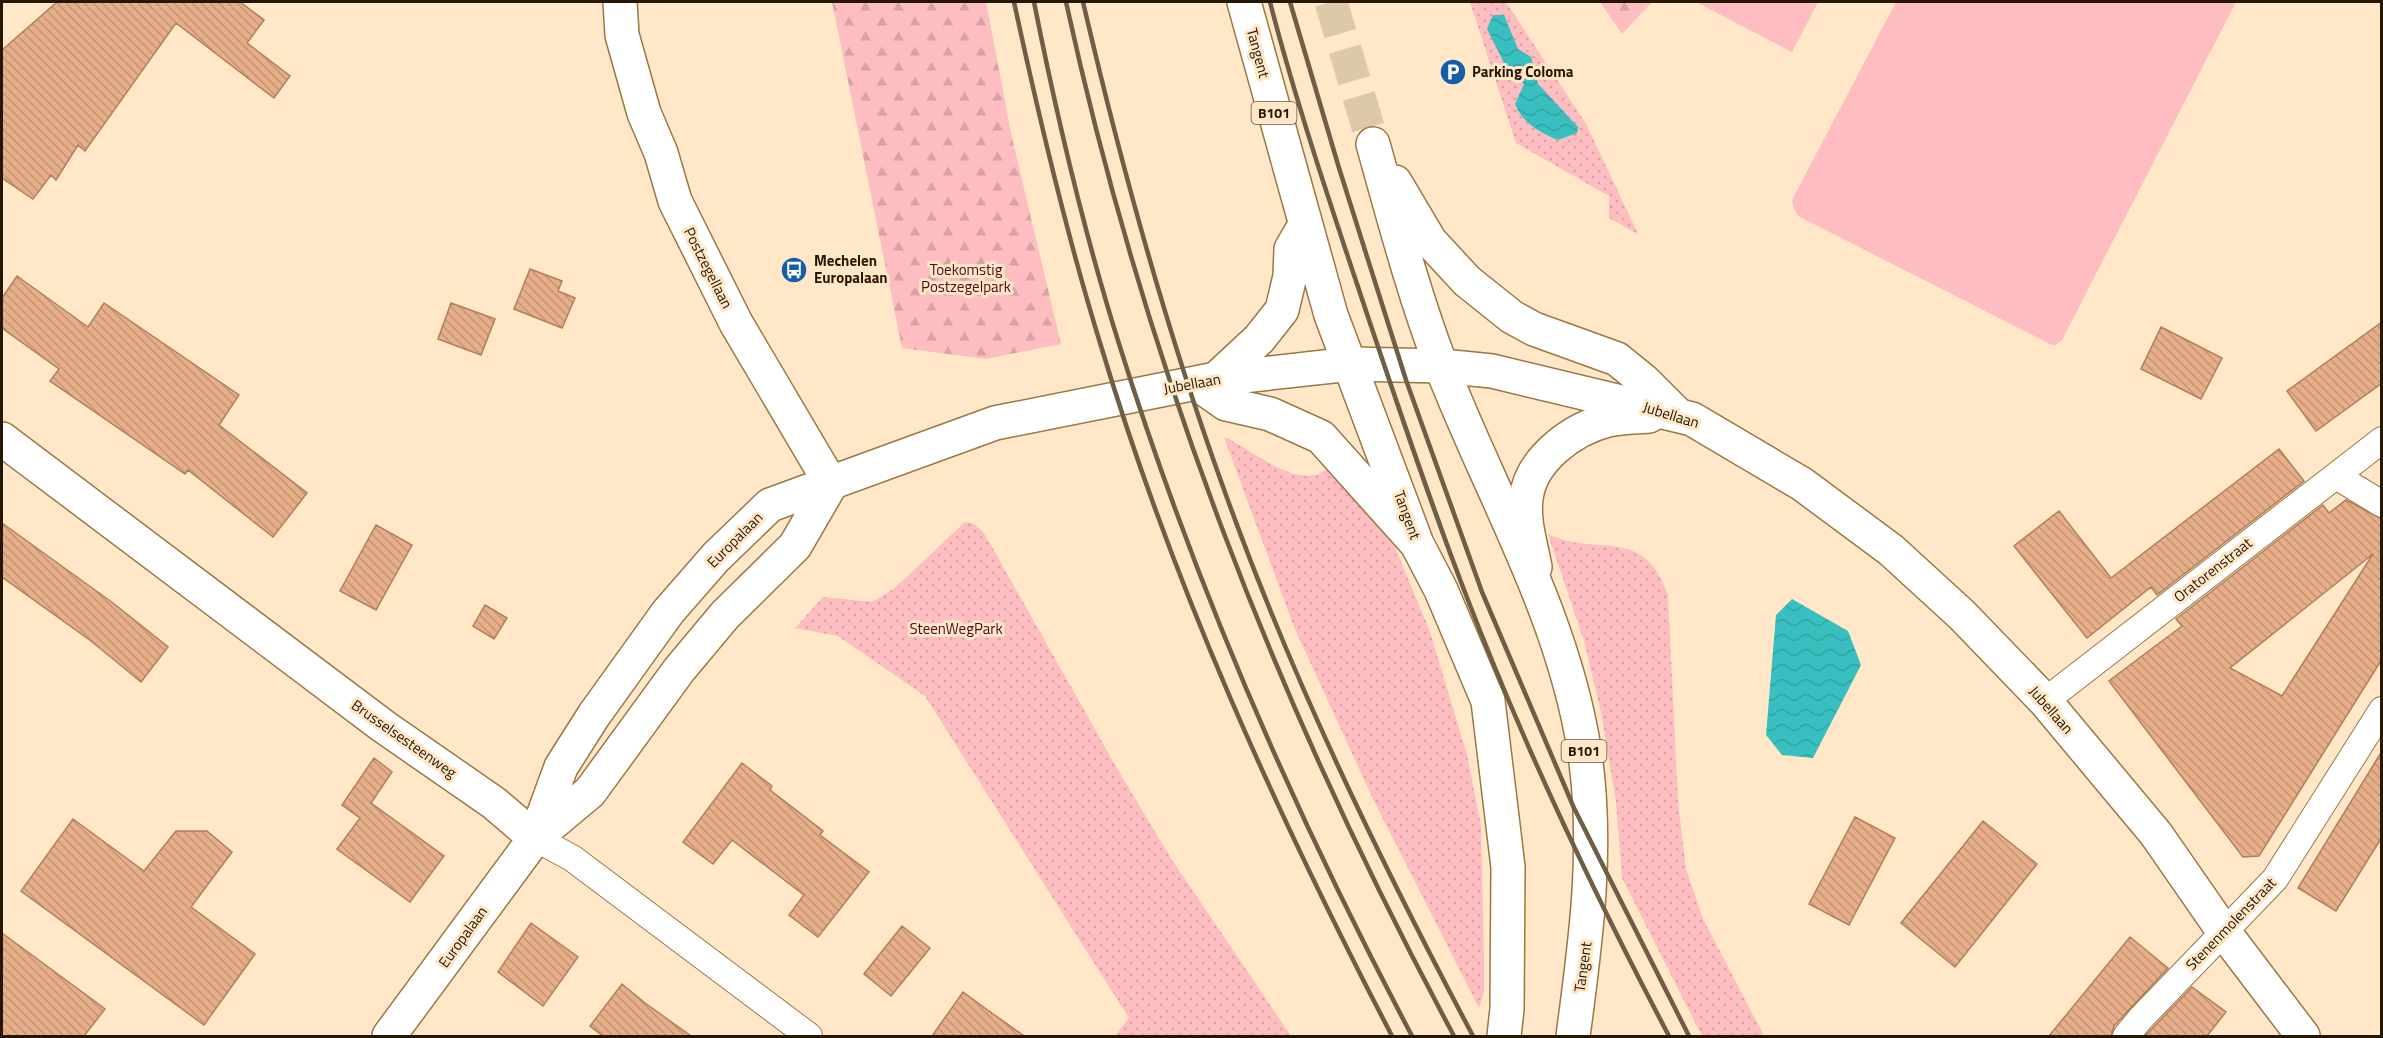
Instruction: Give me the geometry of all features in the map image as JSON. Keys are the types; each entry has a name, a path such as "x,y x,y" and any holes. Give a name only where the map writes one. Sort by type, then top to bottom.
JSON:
{"main road":[{"name":"Postzegellaan","path":"606,2 622,35 644,113 661,153 675,201 736,323 831,484"},
{"name":"Postzegellaan","path":"620,2 622,35"},
{"name":"Tangent","path":"1244,2 1331,315 1417,544 1441,590 1488,701 1508,867 1507,1009 1504,1036"},
{"name":"Tangent","path":"1573,1036 1589,920 1592,823 1576,707 1539,589 1442,366 1397,233 1374,147 1430,241 1467,281 1512,317 1534,329 1617,359 1685,417"},
{"path":"1305,225 1291,249 1290,276 1282,310 1259,339 1206,381 1226,404 1270,414 1321,437 1417,544"},
{"name":"Jubellaan","path":"831,484 995,423 1206,381 1351,364 1442,366 1492,371 1685,417 1741,446 1802,484 1891,550 1962,615 2045,701 2156,834 2224,932 2303,1036"},
{"path":"1539,589 1525,511 1526,498 1529,484 1552,450 1573,435 1607,420 1685,417"},
{"name":"Brusselsesteenweg","path":"2,440 383,726 494,803 535,838"},
{"name":"Europalaan","path":"535,838 561,767 594,715 669,612 716,557 770,505 831,484"},
{"name":"Europalaan","path":"389,1036 535,838 590,792 679,670 726,615 795,546 831,484"}],"street":[{"name":"Oratorenstraat","path":"2045,701 2382,440"},
{"path":"2336,476 2382,504"},
{"name":"Stenenmolenstraat","path":"2126,1036 2275,879 2382,710"},
{"name":"Brusselsesteenweg","path":"535,838 572,858 809,1036"}],"green space":[{"name":"Toekomstig Postzegelpark","path":"832,2 986,2 1012,138 1061,344 986,359 902,348"},
{"path":"1470,2 1506,2 1586,124 1638,234 1609,218 1609,196 1516,143"},
{"path":"1600,2 1652,2 1622,34"},
{"path":"1696,2 1818,2 1792,52"},
{"path":"1896,2 2236,2 2062,340 2054,346 1798,216 1793,207 1792,200"},
{"path":"1224,437 1263,460 1292,473 1306,476 1320,473 1332,465 1358,492 1395,547 1430,632 1467,755 1481,826 1484,991 1479,1008 1373,799 1294,627"},
{"name":"SteenWegPark","path":"965,522 976,525 986,536 1119,772 1172,860 1291,1036 1115,1036 1129,1018 925,696 838,636 795,628 823,597 872,602 895,588"},
{"path":"1548,534 1566,541 1632,551 1646,559 1658,573 1668,595 1678,802 1686,869 1703,919 1764,1036 1702,1036 1622,878 1616,802 1601,712 1584,641"}],"water":[{"path":"1493,15 1504,15 1518,49 1531,57 1538,84 1578,127 1577,133 1558,140 1539,131 1522,117 1515,104 1524,84 1504,63 1487,29"},
{"path":"1792,599 1848,631 1861,665 1813,758 1782,755 1766,735 1776,615"}],"building":[{"path":"57,2 240,2 264,20 247,43 290,76 274,98 176,23 85,151 78,145 56,180 51,175 33,199 2,178 2,50"},
{"path":"530,269 562,281 558,291 575,298 562,328 514,309"},
{"path":"17,276 88,327 104,303 239,395 219,425 307,493 273,537 188,470 185,474 50,381 59,369 2,328 2,298"},
{"path":"451,303 495,319 481,355 438,339"},
{"path":"2382,322 2382,383 2316,431 2287,391"},
{"path":"2161,327 2222,358 2201,399 2141,369"},
{"path":"2279,449 2304,481 2157,595 2151,587 2087,638 2014,546 2059,511 2111,578"},
{"path":"2346,500 2382,519 2382,659 2259,856 2243,857 2109,681 2182,626 2176,619 2323,505 2329,513","holes":["2373,554 2282,696 2230,668"]},
{"path":"2,523 113,603 168,647 141,682 91,641 2,577"},
{"path":"376,525 412,545 376,610 340,591"},
{"path":"485,605 507,618 494,639 473,626"},
{"path":"2382,751 2382,837 2336,911 2298,888"},
{"path":"374,758 392,772 371,803 444,856 410,902 337,849 360,818 342,805"},
{"path":"742,763 772,786 770,790 823,831 820,835 869,872 818,937 789,915 804,895 732,840 713,864 683,842"},
{"path":"1855,817 1895,838 1849,925 1809,904"},
{"path":"73,819 144,871 176,831 207,831 232,852 191,907 255,954 204,1025 21,891"},
{"path":"1983,821 2037,864 1955,967 1901,923"},
{"path":"531,923 578,957 543,1006 498,972"},
{"path":"902,926 930,948 891,996 864,974"},
{"path":"2,933 105,1009 84,1036 2,1036"},
{"path":"2130,937 2168,968 2114,1026 2111,1036 2049,1036"},
{"path":"622,984 691,1036 603,1036 590,1026"},
{"path":"2192,987 2226,1012 2207,1036 2145,1036"},
{"path":"963,992 989,1011 1024,1036 932,1036"}],"tunnel":[{"path":"1331,2 1373,144"}],"railway":[{"path":"1014,2 1043,132 1076,261 1129,435 1161,524 1194,612 1268,784 1349,953 1392,1036"},
{"path":"1034,2 1062,132 1095,261 1149,436 1181,524 1214,612 1288,784 1369,953 1412,1036"},
{"path":"1066,2 1098,138 1135,272 1177,403 1224,532 1275,660 1330,787 1390,912 1454,1036"},
{"path":"1083,2 1145,245 1201,425 1248,555 1337,764 1403,901 1473,1036"},
{"path":"1270,2 1303,119 1340,234 1414,454 1466,595 1561,819 1669,1036"},
{"path":"1290,2 1339,168 1406,380 1482,592 1574,808 1689,1036"}],"place":[{"name":"Parking Coloma","path":"1453,72"},
{"name":"Mechelen Europalaan","path":"794,270"}]}
